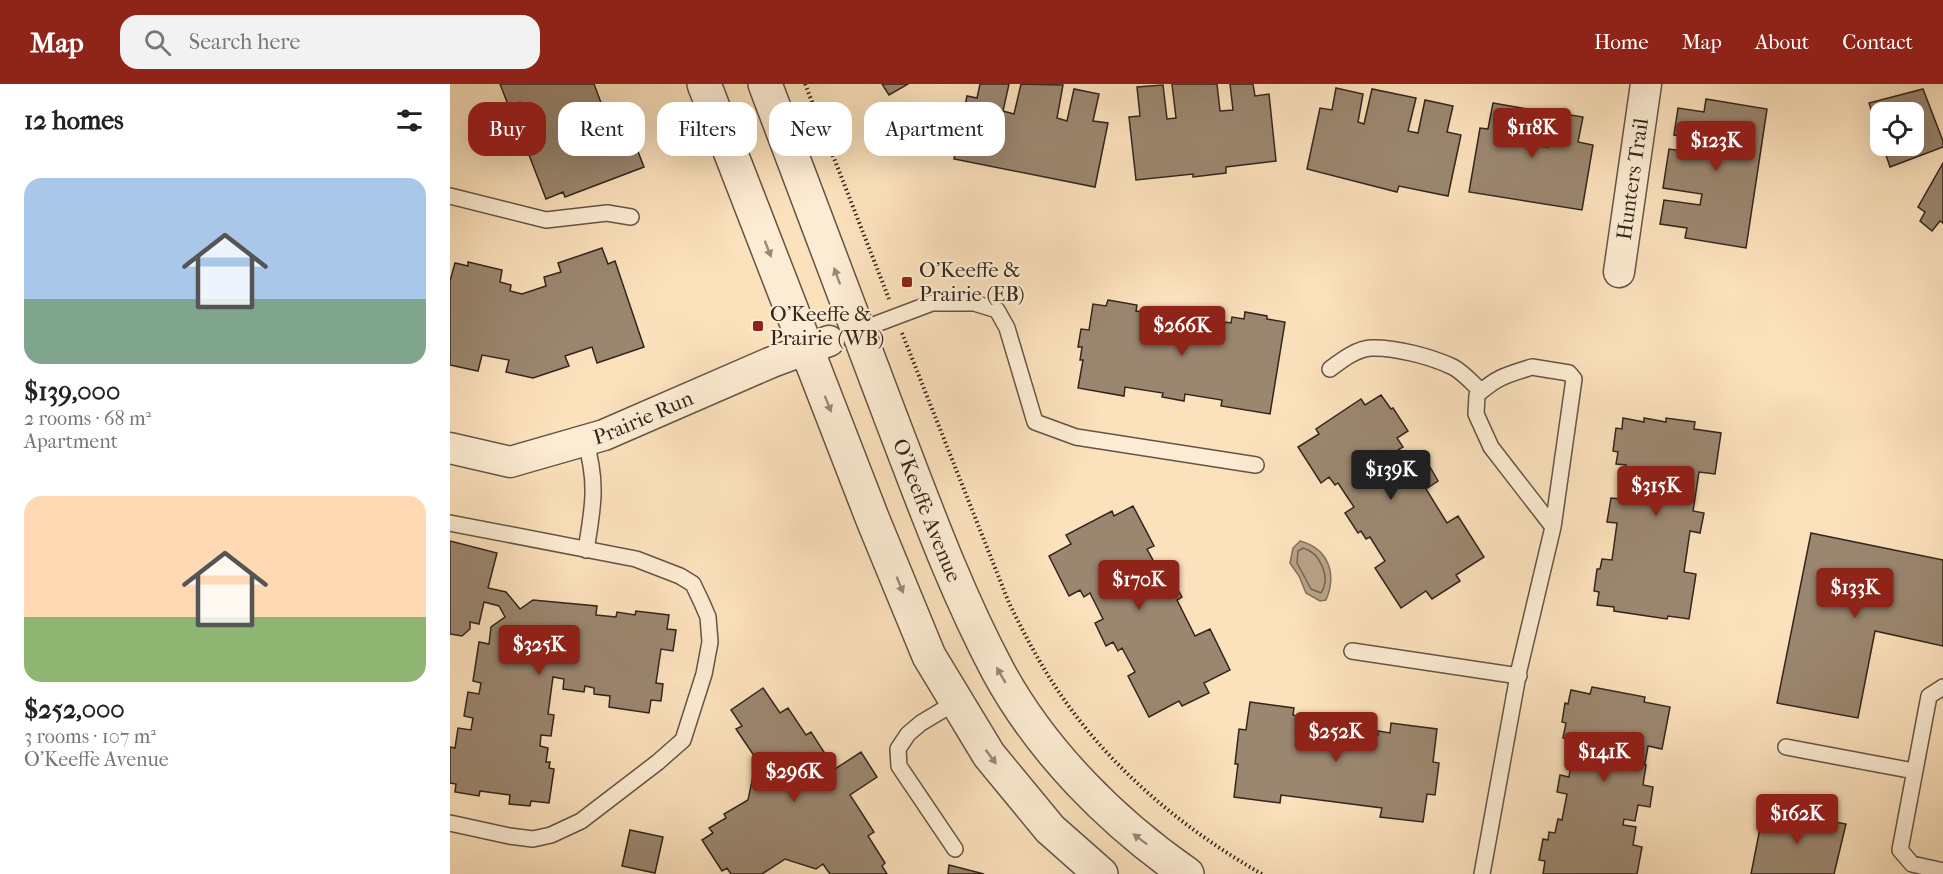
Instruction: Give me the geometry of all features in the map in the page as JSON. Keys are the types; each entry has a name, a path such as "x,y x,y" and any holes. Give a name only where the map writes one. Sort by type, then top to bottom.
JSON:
{"street":[{"name":"O'Keeffe Avenue","path":"704,84 831,340 917,487 959,591 999,673 1030,721 1078,781 1128,829 1187,874"},
{"name":"O'Keeffe Avenue","path":"765,84 831,340 913,617 929,656 989,755 1050,829 1101,874"},
{"name":"Hunters Trail","path":"1619,272 1646,84"},
{"name":"Prairie Run","path":"450,448 510,462 604,435 772,362 831,340"}],"lane":[{"path":"450,196 546,220 607,213 631,217"},
{"path":"831,340 932,303 974,303 997,310 1007,328 1035,422 1076,437 1256,465"},
{"path":"1330,369 1349,355 1370,348 1402,352 1428,357 1455,368 1481,391"},
{"path":"1482,874 1519,676 1553,527 1574,379 1569,373 1532,367 1502,376 1481,391 1477,395 1476,414 1491,447 1553,527"},
{"path":"585,440 594,477 594,503 586,550"},
{"path":"450,524 636,559 680,576 693,584 708,617 710,642 704,674 683,740 658,762 581,820 551,835 533,838 509,836 450,822"},
{"path":"1352,651 1519,676"},
{"path":"1943,687 1929,696 1900,850 1912,864 1943,871"},
{"path":"955,849 899,766 898,749 908,734 921,723 956,702"},
{"path":"1786,747 1914,771"}],"path":[{"path":"805,84 1010,603 1030,645 1052,681 1087,728 1129,775 1202,837 1262,874"}],"water":[{"path":"1300,541 1318,550 1328,564 1331,581 1326,600 1320,601 1306,593 1299,576 1290,563 1293,548"}],"building":[{"path":"500,84 594,84 601,102 558,102 558,156 640,156 644,167 565,197 563,192 546,199 529,156 546,156 546,102 507,102"},
{"path":"882,84 908,84 889,95"},
{"path":"980,84 1009,84 1005,102 966,102 967,96 977,98"},
{"path":"1021,84 1063,85 1057,118 1067,121 1074,89 1099,94 1093,121 1108,123 1095,187 954,159 955,156 1005,156 1005,112 1014,114"},
{"path":"1172,84 1217,84 1220,111 1233,110 1230,84 1253,84 1255,96 1269,94 1276,161 1226,167 1226,173 1136,180 1129,117 1140,116 1137,87 1163,85 1167,119 1176,118"},
{"path":"1336,88 1363,94 1358,122 1364,124 1372,89 1416,98 1408,131 1418,133 1425,100 1453,106 1447,132 1461,135 1448,196 1399,186 1397,192 1307,169 1320,108 1332,110"},
{"path":"1923,89 1943,141 1943,147 1924,154 1924,102 1873,102"},
{"path":"1706,99 1767,109 1746,248 1685,238 1687,228 1660,224 1664,200 1700,205 1702,194 1663,188 1669,149 1705,154 1707,140 1674,135 1678,108 1704,112"},
{"path":"1493,103 1545,112 1539,146 1548,147 1554,112 1583,117 1578,142 1593,145 1582,210 1469,192 1480,128 1488,129"},
{"path":"1886,156 1919,156 1890,167"},
{"path":"1943,163 1943,223 1940,221 1932,231 1920,221 1925,212 1918,207"},
{"path":"602,248 608,264 615,261 644,347 597,363 592,347 565,356 569,366 533,378 506,372 509,360 482,355 478,371 450,365 450,281 455,263 468,266 468,262 502,270 500,282 511,285 510,291 522,294 546,286 544,277 561,272 558,263"},
{"path":"1108,300 1137,305 1136,311 1145,312 1144,319 1152,320 1151,324 1162,326 1163,318 1171,319 1172,314 1195,318 1194,322 1224,327 1225,322 1231,323 1232,317 1244,319 1245,312 1285,322 1270,414 1221,406 1222,400 1185,394 1184,401 1162,397 1163,393 1125,387 1124,396 1078,388 1083,360 1080,360 1082,347 1078,347 1081,329 1089,330 1093,304 1106,306"},
{"path":"1381,395 1391,409 1393,408 1408,431 1397,438 1403,447 1398,450 1410,469 1415,466 1420,473 1430,467 1438,481 1426,489 1447,523 1458,516 1484,557 1456,575 1460,581 1432,599 1426,591 1401,608 1375,568 1385,561 1370,537 1366,539 1361,531 1358,533 1345,513 1354,507 1338,483 1335,485 1329,477 1321,483 1298,447 1319,434 1316,429 1361,399 1365,405"},
{"path":"1623,418 1644,422 1644,418 1666,422 1666,418 1695,422 1694,429 1721,433 1715,474 1699,472 1693,511 1704,513 1700,533 1690,531 1684,572 1696,574 1689,619 1668,616 1667,619 1614,611 1614,607 1597,605 1599,592 1594,591 1597,569 1600,569 1602,559 1612,560 1617,523 1607,522 1611,498 1621,499 1626,465 1616,464 1618,452 1613,451 1616,428 1622,429"},
{"path":"1133,506 1154,546 1147,549 1167,586 1174,583 1182,597 1177,600 1195,636 1210,629 1230,670 1204,683 1209,693 1182,706 1179,701 1149,717 1128,676 1135,672 1122,648 1118,651 1113,642 1106,646 1095,623 1103,619 1090,593 1084,597 1080,590 1069,596 1049,556 1071,544 1066,535 1112,511 1114,516"},
{"path":"1811,533 1943,560 1943,646 1875,631 1858,718 1777,703"},
{"path":"450,541 497,553 488,588 506,592 520,609 533,600 597,606 596,615 616,617 617,612 635,615 636,611 669,615 667,629 676,630 673,651 661,649 656,683 663,684 661,701 651,700 649,713 609,707 610,696 594,694 594,688 585,686 584,692 563,689 564,679 553,677 548,714 554,715 551,736 541,735 540,746 548,748 546,762 550,762 549,768 554,769 549,803 531,801 530,806 509,804 510,795 480,791 479,796 455,792 456,784 450,783 450,747 455,748 458,728 471,730 473,718 464,716 468,692 479,694 481,683 473,681 479,642 489,644 491,627 505,617 499,606 484,602 479,624 470,622 470,629 462,636 450,634"},
{"path":"1592,687 1645,697 1644,702 1670,707 1662,749 1648,746 1645,763 1637,761 1636,764 1646,765 1643,785 1653,787 1650,807 1638,805 1635,821 1624,819 1623,825 1636,827 1633,845 1642,847 1637,874 1543,874 1545,861 1539,860 1543,839 1548,840 1549,832 1555,833 1558,819 1562,820 1567,794 1557,792 1560,775 1569,777 1575,740 1563,738 1566,723 1562,722 1565,703 1568,704 1571,690 1590,694"},
{"path":"763,688 780,713 788,708 806,735 811,732 835,769 861,752 877,777 850,795 874,832 868,836 885,863 882,866 887,874 830,874 823,864 816,869 785,859 762,874 731,874 727,868 722,871 702,840 713,833 709,828 726,818 724,814 748,800 755,767 759,763 736,729 742,726 731,710"},
{"path":"1250,702 1294,708 1293,715 1301,717 1300,725 1320,728 1321,718 1331,720 1332,714 1353,717 1351,732 1378,735 1378,731 1390,733 1391,723 1437,729 1433,762 1439,763 1435,795 1427,794 1423,822 1380,817 1382,808 1281,795 1280,803 1234,797 1239,729 1246,730"},
{"path":"1764,808 1846,824 1834,874 1751,874"},
{"path":"630,830 663,837 655,873 622,866"},
{"path":"949,865 984,874 948,874"}],"place":[{"name":"O'Keeffe & Prairie (EB)","path":"907,282"},
{"name":"O'Keeffe & Prairie (WB)","path":"758,326"}]}
